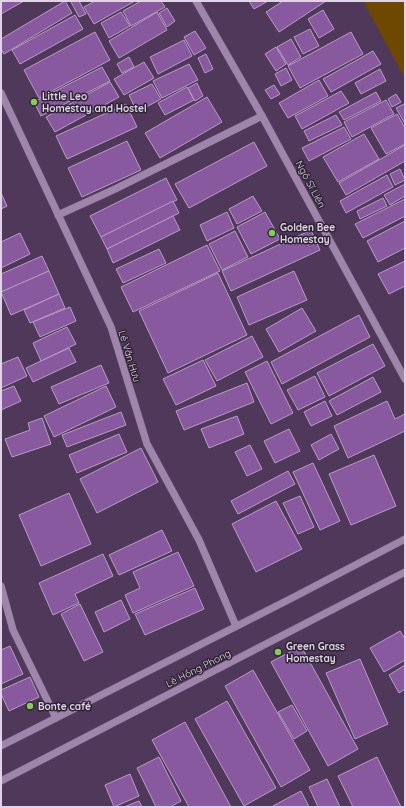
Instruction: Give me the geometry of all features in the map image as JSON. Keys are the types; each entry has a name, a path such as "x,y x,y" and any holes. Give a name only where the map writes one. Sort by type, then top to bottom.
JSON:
{"street":[{"name":"Ngô Sĩ Liên","path":"196,1 262,116 405,379"},
{"name":"Lê Văn Hưu","path":"1,93 111,327 146,444 198,540 236,626"},
{"path":"58,216 262,116"},
{"name":"Lê Hồng Phong","path":"1,746 405,539"},
{"name":"Lê Hồng Phong","path":"1,781 405,572"},
{"path":"1,586 13,630 56,718"}],"shaded area":[{"path":"363,1 405,1 405,78"}],"building":[{"path":"1,1 24,1 1,14"},
{"path":"65,1 72,13 4,54 1,49 1,39"},
{"path":"79,1 86,14 79,17 71,2"},
{"path":"95,1 135,1 94,24 84,7"},
{"path":"141,1 161,1 165,7 131,26 123,11"},
{"path":"249,1 268,1 254,9"},
{"path":"283,1 326,1 279,32 266,12"},
{"path":"167,8 175,21 167,27 159,13"},
{"path":"323,10 334,29 319,38 308,19"},
{"path":"121,12 130,26 109,38 101,23"},
{"path":"157,12 167,30 119,58 109,41"},
{"path":"75,15 83,29 20,64 12,50"},
{"path":"310,29 319,46 303,54 294,37"},
{"path":"195,31 206,48 194,55 184,37"},
{"path":"95,32 110,60 39,98 24,70"},
{"path":"351,32 363,54 300,88 288,66"},
{"path":"291,39 301,57 288,65 277,47"},
{"path":"184,40 192,56 158,74 150,57"},
{"path":"276,47 286,64 276,71 265,54"},
{"path":"373,51 381,64 331,92 323,79"},
{"path":"206,54 213,69 205,73 198,58"},
{"path":"129,57 134,67 122,73 117,64"},
{"path":"144,62 154,78 124,95 114,79"},
{"path":"189,64 198,80 162,98 153,81"},
{"path":"102,67 110,81 41,116 34,102"},
{"path":"286,68 292,80 281,86 275,74"},
{"path":"380,69 386,81 361,94 355,83"},
{"path":"319,80 328,96 288,118 279,103"},
{"path":"110,82 119,97 55,132 46,117"},
{"path":"197,83 203,96 195,101 188,88"},
{"path":"152,84 161,99 137,112 129,95"},
{"path":"274,85 280,94 271,99 265,90"},
{"path":"187,87 194,100 165,115 158,103"},
{"path":"341,91 349,103 302,129 295,116"},
{"path":"376,92 381,101 344,120 339,112"},
{"path":"396,94 401,102 392,107 388,99"},
{"path":"207,97 222,122 160,158 145,133"},
{"path":"386,100 394,114 352,137 344,122"},
{"path":"126,104 137,127 67,159 56,136"},
{"path":"404,104 405,105 405,124 396,108"},
{"path":"397,114 405,128 405,144 386,154 371,128"},
{"path":"336,115 342,125 309,141 304,131"},
{"path":"344,127 351,139 309,161 302,148"},
{"path":"364,134 379,159 338,182 323,157"},
{"path":"127,141 141,170 82,197 68,168"},
{"path":"254,142 267,166 189,208 175,184"},
{"path":"405,145 405,161 346,195 339,183"},
{"path":"400,169 405,180 395,185 390,174"},
{"path":"387,175 393,187 346,213 340,201"},
{"path":"166,178 177,200 101,237 90,216"},
{"path":"405,184 405,196 390,205 384,195"},
{"path":"1,193 7,206 1,209"},
{"path":"253,196 262,211 237,224 229,209"},
{"path":"383,198 387,206 360,219 357,211"},
{"path":"405,199 405,216 363,238 355,224"},
{"path":"173,201 179,213 107,249 101,237"},
{"path":"227,212 234,228 207,241 200,225"},
{"path":"265,212 280,239 251,254 237,227"},
{"path":"173,216 180,230 113,263 107,249"},
{"path":"405,221 405,248 378,262 367,241"},
{"path":"311,230 320,250 231,291 222,271"},
{"path":"235,231 248,257 222,270 209,244"},
{"path":"20,233 30,254 1,268 1,242"},
{"path":"207,245 220,271 133,312 121,287"},
{"path":"159,249 166,263 123,283 116,269"},
{"path":"42,256 49,271 1,292 1,274"},
{"path":"405,261 405,286 389,294 378,274"},
{"path":"49,271 59,294 11,315 1,292"},
{"path":"294,271 307,300 249,325 237,297"},
{"path":"218,273 247,335 168,373 139,311"},
{"path":"59,294 65,308 30,323 24,310"},
{"path":"70,307 76,321 40,337 33,322"},
{"path":"302,308 316,331 279,352 266,329"},
{"path":"359,315 370,337 282,384 271,362"},
{"path":"67,327 76,344 41,361 33,343"},
{"path":"252,336 263,357 217,381 205,360"},
{"path":"373,344 385,366 329,396 317,373"},
{"path":"69,348 76,362 33,382 26,368"},
{"path":"18,357 27,376 1,388 1,364"},
{"path":"203,360 216,386 176,405 163,379"},
{"path":"267,361 293,413 271,424 245,372"},
{"path":"101,365 109,383 59,404 51,387"},
{"path":"315,376 325,397 298,410 287,390"},
{"path":"373,377 381,392 337,415 329,401"},
{"path":"247,383 254,402 184,430 176,411"},
{"path":"14,386 21,401 1,410 1,391"},
{"path":"106,386 116,407 54,437 44,416"},
{"path":"325,401 332,416 311,426 304,412"},
{"path":"387,401 395,419 405,414 405,431 348,458 334,426"},
{"path":"121,412 126,425 67,447 62,435"},
{"path":"237,416 244,434 209,448 201,429"},
{"path":"42,418 51,444 12,457 5,439 30,430 28,423"},
{"path":"289,429 300,451 275,463 264,441"},
{"path":"119,434 127,452 77,473 69,455"},
{"path":"331,434 339,449 319,460 311,445"},
{"path":"250,445 262,469 247,476 235,452"},
{"path":"141,448 158,482 97,513 80,479"},
{"path":"374,455 396,506 351,525 329,474"},
{"path":"313,463 340,521 320,530 293,472"},
{"path":"288,471 295,484 238,514 231,501"},
{"path":"69,493 91,544 41,566 19,515"},
{"path":"300,496 314,527 298,534 283,503"},
{"path":"276,501 302,549 256,572 232,524"},
{"path":"162,530 172,551 119,575 109,555"},
{"path":"178,552 194,586 133,613 125,595 140,588 133,572"},
{"path":"103,554 113,576 75,594 79,603 53,615 39,583"},
{"path":"195,588 204,609 145,635 135,614"},
{"path":"121,600 130,619 104,632 95,612"},
{"path":"80,604 103,652 84,661 61,614"},
{"path":"400,631 405,639 405,660 384,672 370,648"},
{"path":"10,646 23,674 1,684 1,650"},
{"path":"301,646 358,749 328,766 271,662"},
{"path":"360,659 388,724 355,739 326,673"},
{"path":"405,665 405,689 399,693 389,675"},
{"path":"253,670 310,770 281,787 225,686"},
{"path":"30,677 39,697 9,711 1,694 1,690"},
{"path":"227,701 276,788 244,806 195,719"},
{"path":"292,705 307,731 294,739 278,712"},
{"path":"185,722 231,807 189,807 152,740"},
{"path":"159,757 181,801 170,807 156,807 137,768"},
{"path":"377,757 401,807 353,807 338,776"},
{"path":"130,774 139,796 114,807 105,785"},
{"path":"327,779 340,807 318,807 309,787"},
{"path":"301,791 309,807 273,806"},
{"path":"139,801 142,807 124,807"}],"place":[{"name":"Little Leo Homestay and Hostel","path":"34,102"},
{"name":"Golden Bee Homestay","path":"272,233"},
{"name":"Green Grass Homestay","path":"278,652"},
{"name":"Bonte café","path":"30,706"}]}
